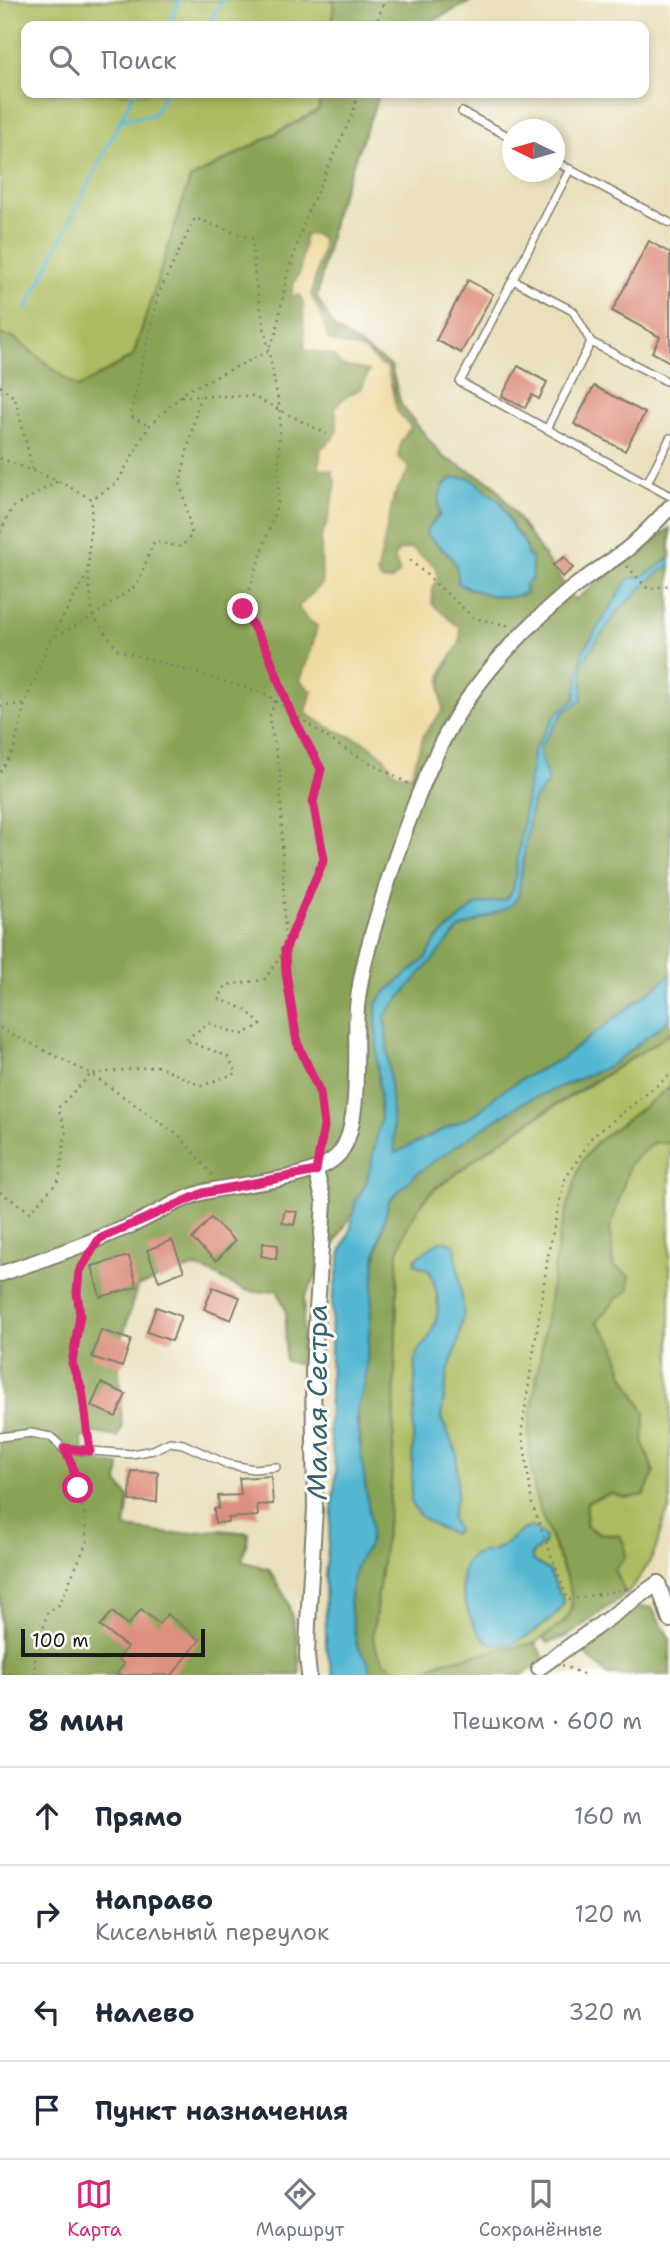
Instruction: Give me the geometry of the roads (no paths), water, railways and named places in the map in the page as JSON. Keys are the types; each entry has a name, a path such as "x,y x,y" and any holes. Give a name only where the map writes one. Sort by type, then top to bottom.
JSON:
{"street":[{"path":"0,1274 99,1239 178,1202 223,1189 316,1171 337,1157 347,1144 352,1123 361,972 393,863 420,790 442,742 468,697 528,629 563,596 628,549 670,507"},
{"path":"310,1675 307,1634 314,1508 313,1371 324,1202 316,1171"},
{"path":"539,1668 658,1583 670,1620"}],"lane":[{"path":"462,112 502,132"},
{"path":"565,166 670,223"},
{"path":"570,169 460,382 670,496"},
{"path":"513,280 573,311 591,342 670,383"},
{"path":"547,429 591,342"},
{"path":"647,483 670,438"},
{"path":"0,1437 31,1433 51,1437 64,1448 132,1454 170,1443 183,1444 227,1464 253,1469 276,1467"}],"water":[{"path":"469,477 501,502 514,530 524,541 528,557 532,557 532,579 525,585 526,593 501,596 459,584 456,565 426,534 427,529 440,515 439,500 444,485 454,478"},
{"path":"670,558 670,565 653,577 617,612 583,661 582,700 564,712 539,749 548,782 532,803 518,897 511,906 459,929 385,1015 395,1153 476,1114 499,1093 561,1059 670,976 670,1019 610,1066 522,1103 440,1157 413,1177 389,1201 376,1252 365,1382 356,1416 371,1527 369,1546 355,1569 349,1602 357,1646 367,1659 371,1675 333,1675 326,1646 325,1575 336,1472 329,1432 332,1302 341,1252 350,1231 356,1200 365,1186 381,1118 376,1004 388,990 425,959 437,939 476,905 505,900 513,890 533,751 556,714 575,699 582,653 628,579 644,576"},
{"path":"440,1241 448,1241 455,1246 464,1314 457,1347 448,1371 441,1418 457,1453 457,1496 451,1517 457,1530 453,1534 422,1518 411,1501 416,1357 433,1330 438,1305 429,1270 415,1264 416,1258"},
{"path":"531,1527 545,1537 544,1544 532,1554 532,1560 549,1571 564,1602 551,1619 525,1638 509,1644 493,1644 477,1630 466,1605 462,1578 464,1567 472,1555 499,1548"}],"waterway":[{"path":"170,21 180,0"},
{"path":"210,21 223,0"},
{"path":"26,310 132,98"},
{"path":"120,120 153,115 164,98"}],"water label":[{"name":"Малая Сестра","path":"317,1402"}]}
